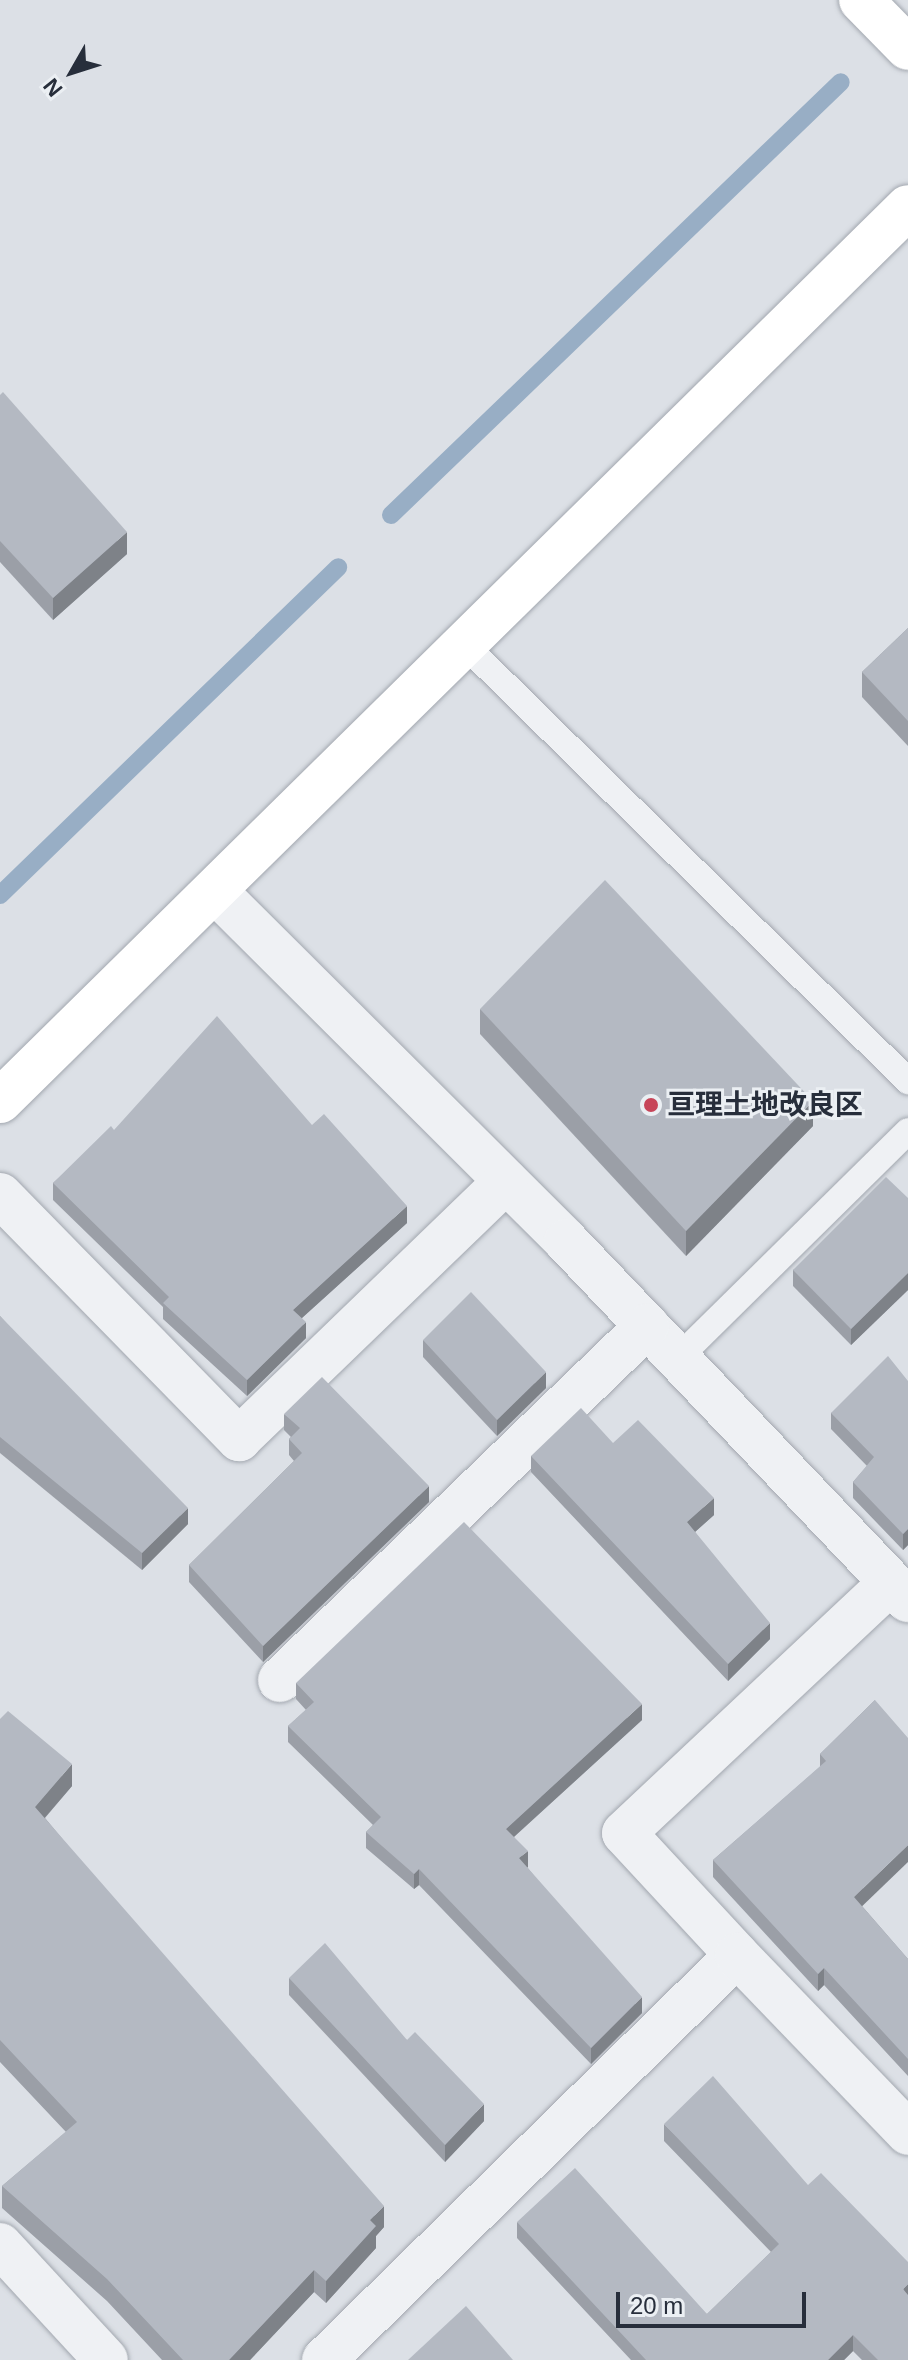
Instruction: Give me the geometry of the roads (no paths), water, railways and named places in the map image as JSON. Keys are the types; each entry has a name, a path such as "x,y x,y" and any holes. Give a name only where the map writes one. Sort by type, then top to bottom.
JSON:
{"street":[{"path":"861,0 908,48"},
{"path":"0,1101 216,892 908,207"},
{"path":"216,892 506,1181 899,1591 624,1833 908,2133"},
{"path":"0,1195 239,1439 506,1181"},
{"path":"280,1680 647,1326"},
{"path":"324,2360 737,1955"},
{"path":"0,2245 106,2360"}],"lane":[{"path":"465,645 908,1081"},
{"path":"678,1358 908,1131"}],"waterway":[{"path":"391,515 841,82"},
{"path":"0,895 338,567"}],"place":[{"name":"亘理土地改良区","path":"651,1105"}]}
